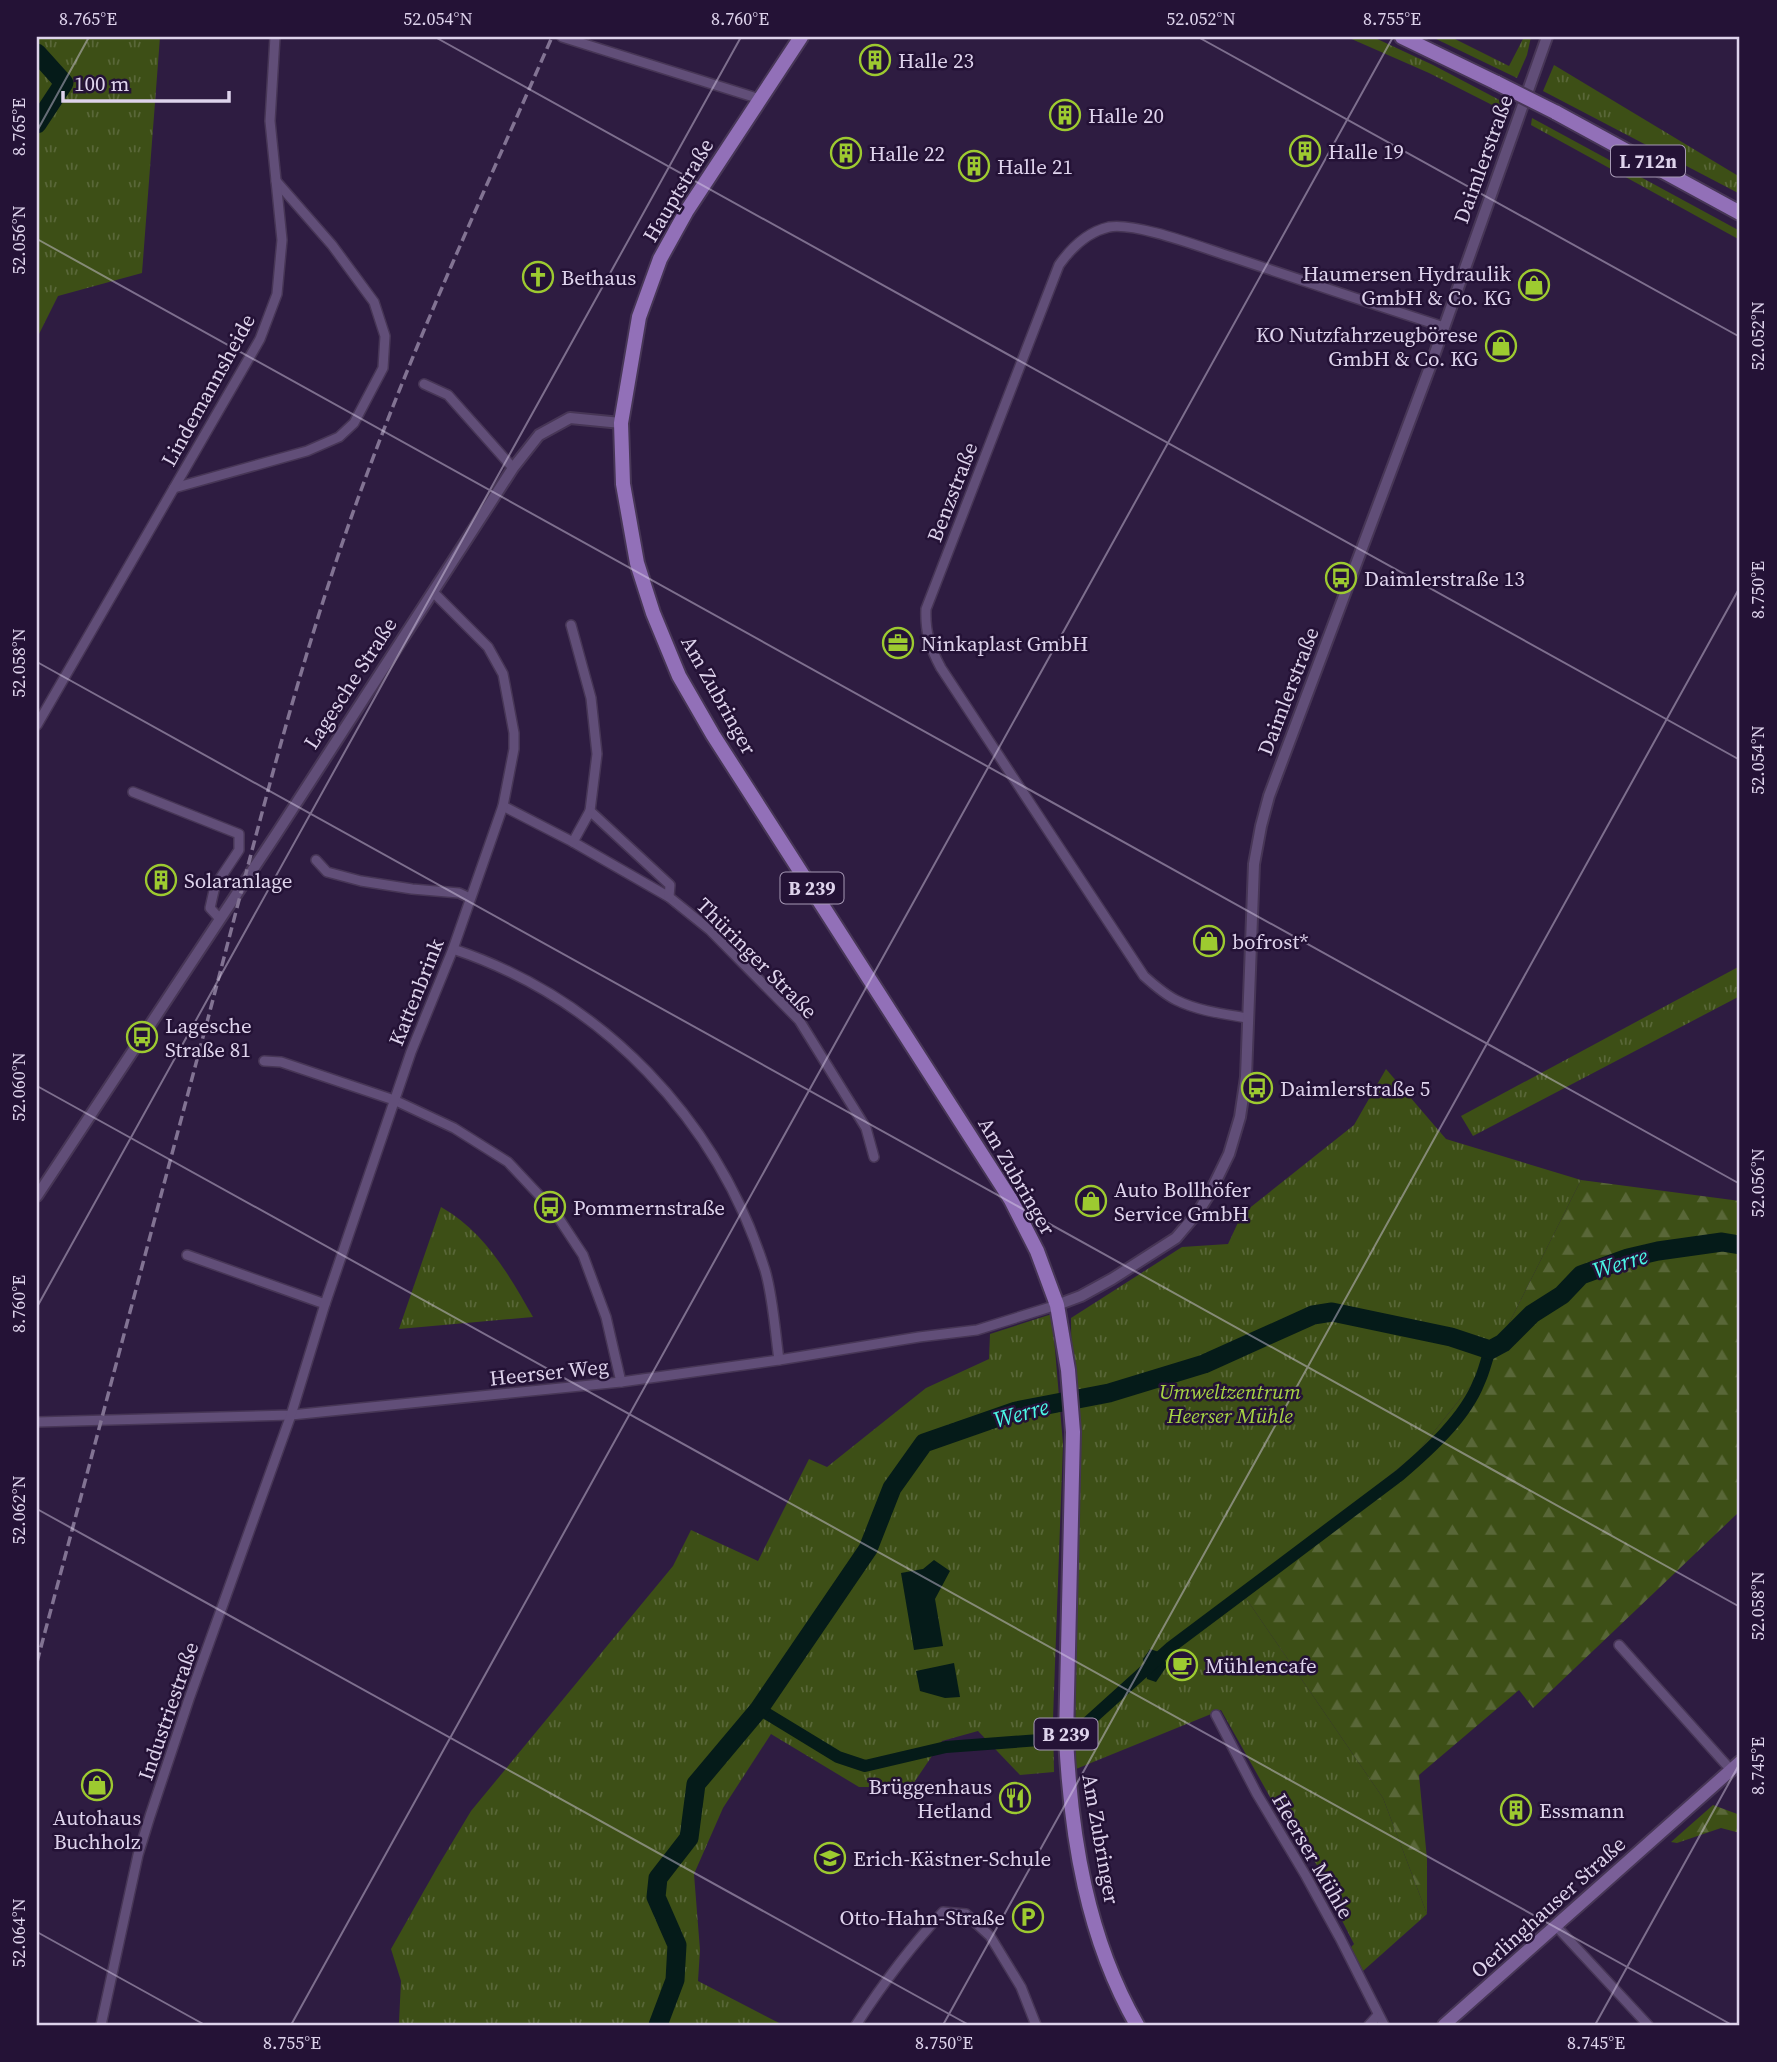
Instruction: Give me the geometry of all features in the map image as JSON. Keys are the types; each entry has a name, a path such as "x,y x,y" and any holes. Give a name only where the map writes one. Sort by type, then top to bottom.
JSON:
{"main road":[{"name":"Hauptstraße","path":"621,423 639,317 660,259 686,212 801,37"},
{"name":"L 712n","path":"1402,37 1555,112 1740,213"},
{"name":"Am Zubringer","path":"621,423 623,484 637,563 653,613 679,676 713,735 1011,1200 1037,1251 1057,1305 1069,1370 1073,1432 1066,1738 1069,1788 1078,1851 1095,1926 1112,1972 1137,2025"},
{"name":"Oerlinghauser Straße","path":"1444,2025 1736,1766"}],"street":[{"name":"Lindemannsheide","path":"37,724 260,339 277,294 282,240 270,121 275,37"},
{"path":"562,37 760,99"},
{"name":"Daimlerstraße","path":"1057,1305 1081,1296 1112,1279 1175,1238 1198,1212 1225,1165 1236,1135 1246,1077 1254,864 1269,796 1444,327 1547,37"},
{"path":"174,488 307,451 339,437 354,423 383,369 385,336 373,302 332,246 275,180"},
{"name":"Benzstraße","path":"1248,1018 1208,1011 1177,1001 1144,976 941,668 930,648 926,633 926,609 1059,265 1077,243 1092,234 1109,227 1132,227 1444,327"},
{"path":"424,384 448,395 513,468"},
{"name":"Lagesche Straße","path":"37,1196 513,468 539,435 570,418 621,423"},
{"name":"Kattenbrink","path":"291,1415 325,1304 394,1100 453,949 503,806 514,749 514,733 503,674 488,647 433,592"},
{"path":"571,625 591,698 597,754 590,810 573,842"},
{"path":"133,792 239,834 239,850 215,886 209,908 220,919"},
{"name":"Thüringer Straße","path":"503,806 669,897 710,930 799,1020 866,1128 874,1157"},
{"name":"Thüringer Straße","path":"590,810 670,885 669,897"},
{"path":"316,860 327,872 361,881 459,893 470,898"},
{"path":"453,949 526,981 577,1012 643,1066 682,1110 716,1161 745,1217 766,1273 779,1360"},
{"path":"264,1061 281,1062 394,1100 454,1128 508,1162 554,1211 583,1255 606,1317 621,1382"},
{"path":"187,1255 325,1304"},
{"name":"Heerser Weg","path":"37,1422 291,1415 621,1382 919,1337 977,1331 1057,1305"},
{"name":"Industriestraße","path":"101,2025 146,1829 189,1699 291,1415"},
{"path":"1619,1645 1736,1766"},
{"name":"Heerser Mühle","path":"1216,1715 1257,1794 1306,1875 1384,2025"},
{"path":"856,2025 912,1946 943,1912 966,1914 990,1936 1021,1987 1036,2025"},
{"path":"1556,1926 1648,2025"},
{"path":"1369,2025 1378,2015"}],"green space":[{"path":"37,37 160,37 142,273 58,296 37,338"},
{"path":"1347,37 1373,37 1433,65 1509,105 1506,112 1429,73"},
{"path":"1432,37 1451,37 1509,66 1524,37 1531,37 1517,78"},
{"path":"1554,65 1740,177 1740,194 1543,91"},
{"path":"1532,118 1740,231 1740,240 1531,125"},
{"path":"1740,966 1740,996 1473,1136 1461,1116"},
{"name":"Umweltzentrum Heerser Mühle","path":"1386,1069 1446,1139 1581,1180 1489,1363 1416,1454 1243,1594 1383,1798 1427,1914 1363,1971 1351,1947 1354,1944 1329,1895 1332,1893 1291,1818 1283,1820 1221,1710 1076,1769 1071,1318 1182,1247 1228,1244 1242,1214 1354,1125"},
{"path":"1581,1180 1740,1201 1740,1511 1533,1708 1519,1690 1419,1775 1427,1859 1427,1914 1383,1798 1243,1594 1416,1454 1489,1363"},
{"path":"441,1207 457,1217 483,1242 505,1270 533,1317 399,1329"},
{"path":"1052,1314 1063,1444 1053,1719 1054,1772 1020,1775 978,1731 942,1741 911,1787 859,1787 771,1734 723,1808 694,1874 700,1950 698,1981 783,2025 398,2025 401,1981 391,1949 438,1866 471,1811 673,1566 691,1530 758,1561 809,1459 827,1467 926,1388 989,1359 990,1334"},
{"path":"1713,1805 1740,1815 1740,1833 1721,1828 1677,1843 1671,1842"}],"shaded area":[{"path":"934,1560 950,1571 935,1599 943,1646 914,1650 901,1573 923,1569"},
{"path":"1172,1641 1177,1647 1164,1658 1167,1666 1156,1682 1147,1679 1143,1659 1150,1649 1159,1652"},
{"path":"954,1663 960,1697 945,1698 920,1691 916,1671"}],"waterway":[{"path":"37,53 64,83 37,124"},
{"name":"Werre","path":"658,2025 675,1980 677,1945 656,1897 658,1878 689,1838 696,1784 759,1709 868,1549 892,1488 924,1443 1016,1411 1109,1393 1204,1364 1313,1315 1332,1312 1451,1337 1490,1350 1503,1343 1532,1314 1562,1295 1581,1275 1628,1258 1658,1251 1722,1242 1740,1245"},
{"path":"1078,1731 1171,1647 1400,1475 1422,1455 1445,1433 1465,1408 1481,1378 1490,1350"},
{"path":"759,1709 838,1757 865,1766 946,1747 1053,1739"}],"railway":[{"path":"37,1662 272,774 323,601 389,415 552,37"}],"place":[{"name":"Halle 23","path":"875,60"},
{"name":"Halle 20","path":"1065,115"},
{"name":"Halle 19","path":"1305,151"},
{"name":"Halle 22","path":"846,153"},
{"name":"Halle 21","path":"974,166"},
{"name":"Bethaus","path":"538,277"},
{"name":"Haumersen Hydraulik GmbH & Co. KG","path":"1534,285"},
{"name":"KO Nutzfahrzeugbörese GmbH & Co. KG","path":"1501,346"},
{"name":"Daimlerstraße 13","path":"1341,578"},
{"name":"Ninkaplast GmbH","path":"898,643"},
{"name":"Solaranlage","path":"161,880"},
{"name":"bofrost*","path":"1209,941"},
{"name":"Lagesche Straße 81","path":"142,1037"},
{"name":"Daimlerstraße 5","path":"1257,1088"},
{"name":"Auto Bollhöfer Service GmbH","path":"1091,1201"},
{"name":"Pommernstraße","path":"550,1207"},
{"name":"Mühlencafe","path":"1182,1665"},
{"name":"Autohaus Buchholz","path":"97,1785"},
{"name":"Brüggenhaus Hetland","path":"1015,1798"},
{"name":"Essmann","path":"1516,1810"},
{"name":"Erich-Kästner-Schule","path":"830,1858"},
{"name":"Otto-Hahn-Straße","path":"1028,1917"}]}
